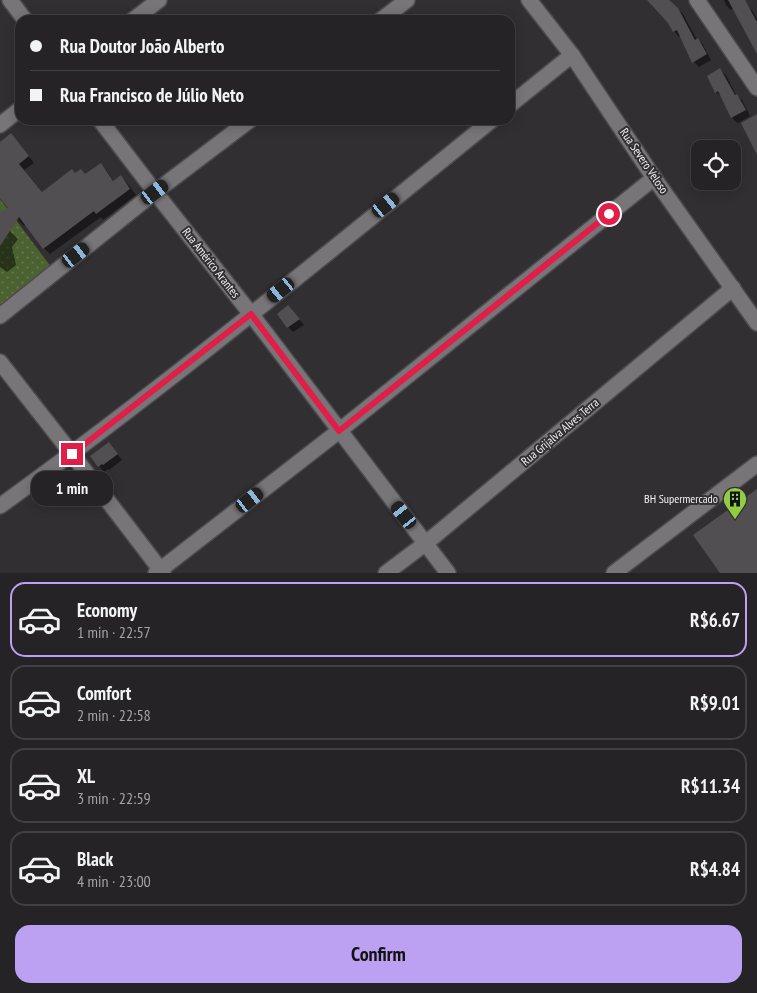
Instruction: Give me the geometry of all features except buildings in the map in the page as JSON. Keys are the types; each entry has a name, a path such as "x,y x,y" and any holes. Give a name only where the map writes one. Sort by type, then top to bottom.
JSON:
{"street":[{"path":"10,0 21,15"},
{"path":"140,15 159,0"},
{"path":"388,15 407,0"},
{"name":"Rua Severo Veloso","path":"529,0 572,55 654,178 757,322"},
{"path":"697,0 757,88"},
{"path":"515,101 572,55"},
{"path":"0,125 15,113"},
{"name":"Rua Américo Arantes","path":"104,125 251,314 448,573"},
{"path":"0,316 155,192 243,125"},
{"path":"0,506 72,454 251,314 486,125"},
{"path":"0,362 72,454 160,572 654,178"},
{"name":"Rua Grijalva Alves Terra","path":"386,573 426,543 733,288"},
{"path":"614,573 757,464"}],"green space":[{"path":"0,199 52,268 0,308"}],"place":[{"name":"BH Supermercado","path":"735,520"}],"route":[{"path":"72,454 251,314 339,431 609,214"}]}
